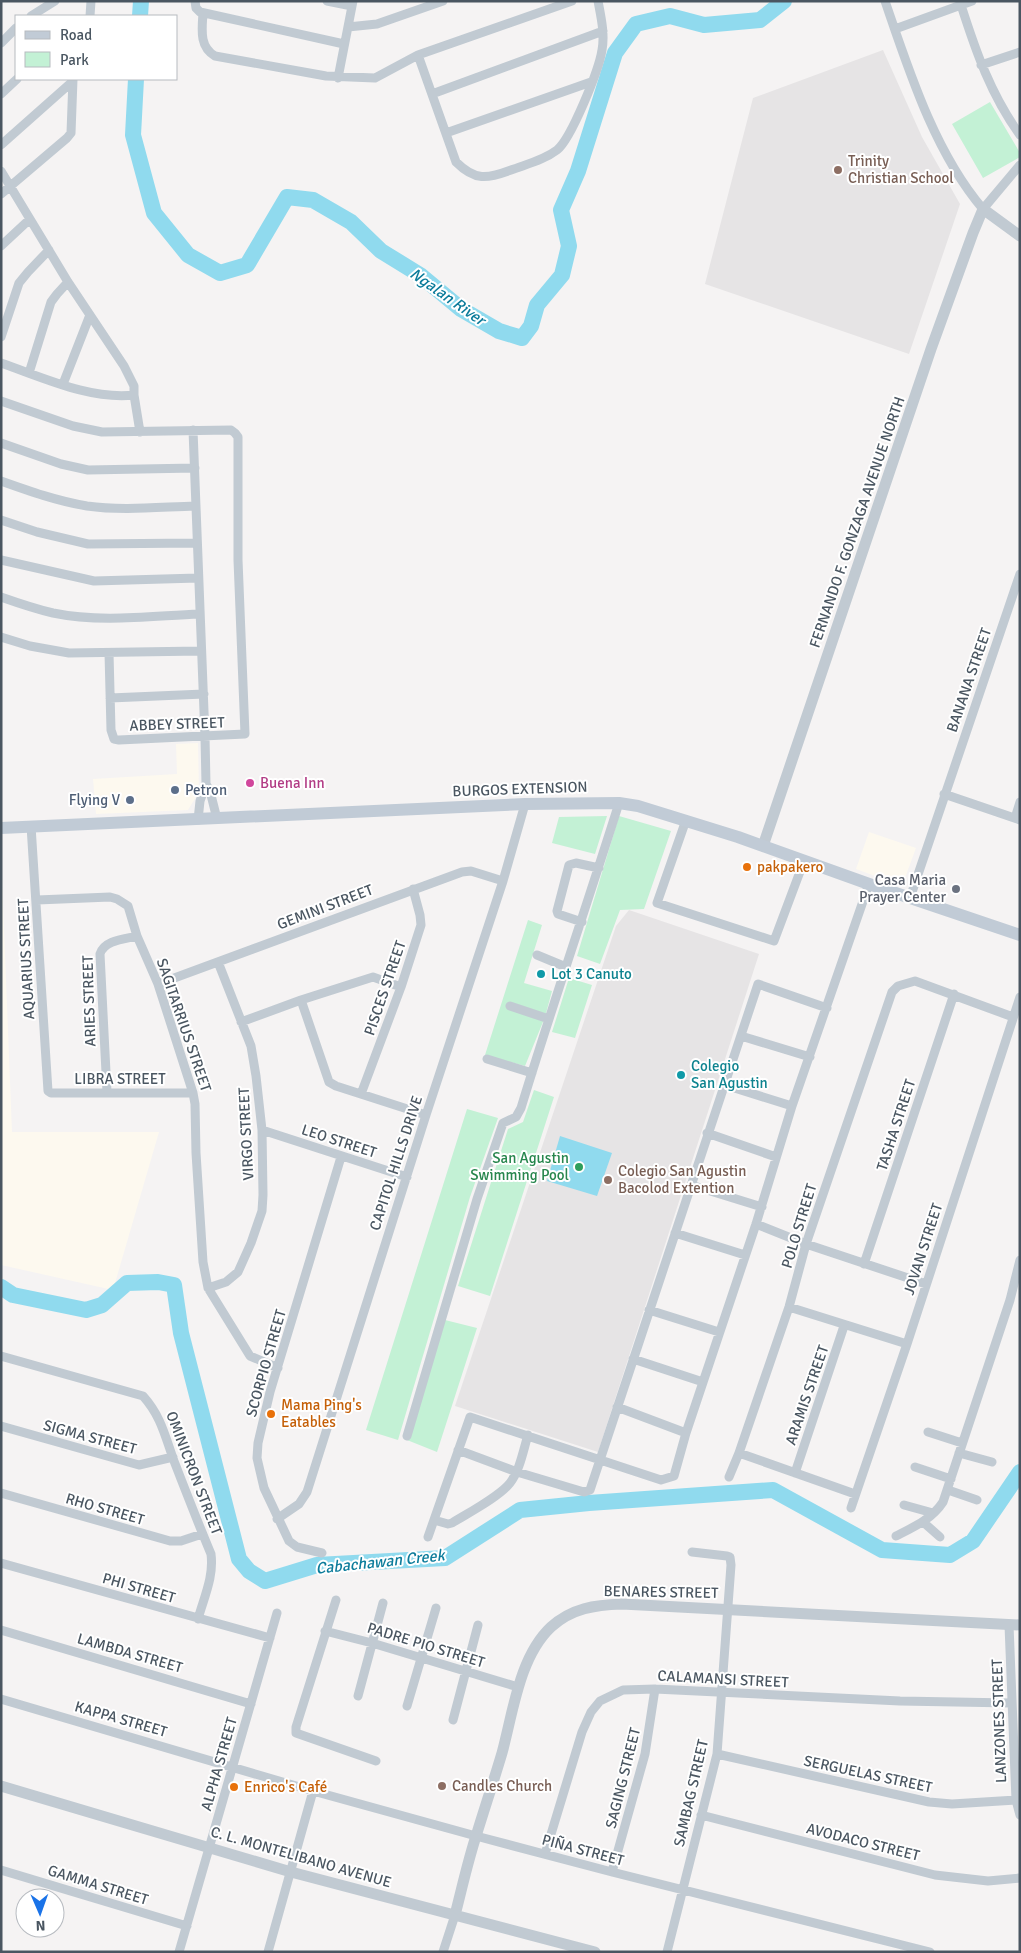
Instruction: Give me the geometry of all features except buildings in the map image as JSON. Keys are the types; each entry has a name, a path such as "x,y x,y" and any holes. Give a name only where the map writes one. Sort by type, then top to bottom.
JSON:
{"main road":[{"name":"BURGOS EXTENSION","path":"1,828 525,804 619,803 638,806 686,820 1020,935"}],"street":[{"path":"33,15 55,1"},
{"path":"90,15 91,1"},
{"path":"195,1 196,8 204,13 344,44"},
{"path":"327,1 352,4 338,78"},
{"path":"348,27 376,24 443,1"},
{"path":"204,13 203,40 208,52 214,56 338,78 375,78 418,55 572,1"},
{"path":"418,55 456,162 466,171 476,176 485,177 508,171 543,159 557,150 566,140 576,122 602,51 603,31 598,1"},
{"path":"885,1 946,156 959,178 983,209 1020,236"},
{"path":"895,29 972,1"},
{"path":"961,5 981,65 995,96 1020,135"},
{"path":"1,43 15,29"},
{"path":"432,94 603,31"},
{"path":"981,65 1020,52"},
{"path":"1,94 16,80"},
{"path":"1,145 73,80"},
{"path":"1,194 9,185 71,133 73,80"},
{"path":"446,133 591,82"},
{"path":"983,209 1020,165"},
{"path":"1,171 68,282 124,366 134,386 140,432"},
{"name":"FERNANDO F. GONZAGA AVENUE NORTH","path":"763,846 931,349 983,209"},
{"path":"1,246 30,219"},
{"path":"1,337 19,283 49,250"},
{"path":"29,373 51,302 68,282"},
{"path":"63,384 90,315"},
{"path":"1,363 63,384 119,397 134,395"},
{"path":"1,402 83,428 102,432 193,430 206,784 200,801 198,820"},
{"name":"ABBEY STREET","path":"110,698 112,735 119,740 245,734 238,560 239,443 235,433 231,430 193,430"},
{"path":"1,443 61,464 88,470 195,468"},
{"path":"1,481 50,498 86,506 107,508 195,506"},
{"path":"1,520 45,534 88,544 196,543"},
{"path":"1,560 94,581 198,578"},
{"name":"BANANA STREET","path":"910,898 1020,574"},
{"path":"1,597 53,613 83,617 108,618 200,614"},
{"path":"1,637 49,650 69,653 109,654 202,651"},
{"path":"109,654 110,698 204,694"},
{"path":"206,784 210,791 216,819"},
{"path":"944,794 1017,819 1020,802"},
{"path":"407,1436 477,1199 503,1123 518,1115 619,803"},
{"name":"CAPITOL HILLS DRIVE","path":"277,1519 299,1504 306,1492 503,881 525,804"},
{"path":"686,820 657,903 676,910 774,940 804,861"},
{"name":"AQUARIUS STREET","path":"31,826 48,1091"},
{"path":"582,922 558,914 557,911 569,865 576,863 599,868"},
{"name":"GEMINI STREET","path":"158,984 462,872 472,872 503,881"},
{"path":"428,1537 470,1418 528,1435 661,1480 674,1476 719,1332 762,1207 792,1106 869,884"},
{"name":"PISCES STREET","path":"361,1094 421,925 413,889"},
{"name":"SAGITARRIUS STREET","path":"36,900 110,897 128,906 137,936 158,984 193,1093 203,1262 208,1288 250,1356 278,1368"},
{"name":"ARIES STREET","path":"107,1092 100,954 106,944 137,936"},
{"path":"537,955 566,967"},
{"name":"VIRGO STREET","path":"208,1288 226,1282 238,1272 262,1211 262,1130 252,1053 218,962"},
{"path":"241,1022 373,977 400,988"},
{"name":"POLO STREET","path":"729,1477 789,1307 806,1244 892,992 898,986 915,981 954,994"},
{"path":"458,1450 517,1472 584,1492 590,1490 758,984 827,1008"},
{"path":"954,994 1013,1017"},
{"name":"TASHA STREET","path":"864,1264 954,994"},
{"name":"JOVAN STREET","path":"851,1508 907,1344 1020,997"},
{"path":"301,1000 329,1082 336,1086 426,1115"},
{"path":"510,1006 549,1019"},
{"path":"741,1036 810,1057"},
{"path":"487,1059 532,1073"},
{"path":"725,1085 792,1106"},
{"name":"LIBRA STREET","path":"48,1091 52,1093 193,1093"},
{"name":"LEO STREET","path":"262,1130 407,1177"},
{"path":"707,1133 776,1157"},
{"name":"SCORPIO STREET","path":"322,1554 292,1544 277,1519 264,1488 257,1458 258,1443 278,1368 341,1157"},
{"path":"691,1185 762,1207"},
{"path":"756,1224 806,1244 926,1284"},
{"path":"675,1234 745,1256"},
{"path":"896,1536 924,1522 943,1502 1010,1300 1020,1260"},
{"path":"789,1307 844,1326 907,1344"},
{"path":"649,1310 719,1332"},
{"name":"ARAMIS STREET","path":"795,1473 844,1326"},
{"name":"OMINICRON STREET","path":"1,1356 143,1396 160,1418 173,1457 211,1554 211,1577 198,1619"},
{"path":"633,1359 703,1382"},
{"path":"617,1407 686,1433"},
{"name":"SIGMA STREET","path":"1,1426 134,1464 148,1464 173,1457"},
{"path":"928,1432 962,1443"},
{"path":"434,1520 448,1524 452,1523 510,1484 517,1472 528,1435"},
{"path":"739,1453 855,1494"},
{"path":"959,1453 992,1462"},
{"path":"915,1467 951,1479"},
{"path":"948,1490 977,1500"},
{"name":"RHO STREET","path":"1,1493 170,1541 181,1541 202,1534"},
{"path":"904,1505 933,1514"},
{"path":"924,1522 940,1537"},
{"name":"SAMBAG STREET","path":"667,1952 717,1754 728,1609 730,1557 692,1552"},
{"name":"PHI STREET","path":"1,1563 270,1638"},
{"path":"336,1600 296,1727 296,1733 376,1761"},
{"path":"358,1696 383,1603"},
{"name":"BENARES STREET","path":"455,1914 501,1754 518,1687 536,1645 551,1627 581,1609 622,1604 1014,1625"},
{"path":"408,1706 436,1608"},
{"name":"ALPHA STREET","path":"179,1952 277,1613"},
{"path":"452,1720 478,1625"},
{"name":"LANZONES STREET","path":"1014,1625 1011,1703 1016,1800 1020,1815"},
{"name":"LAMBDA STREET","path":"1,1630 251,1704"},
{"name":"PADRE PIO STREET","path":"325,1631 422,1657 518,1687"},
{"name":"CALAMANSI STREET","path":"545,1854 582,1732 591,1712 600,1701 623,1690 655,1689 1011,1703"},
{"name":"SAGING STREET","path":"612,1872 645,1754 655,1689"},
{"name":"KAPPA STREET","path":"1,1698 232,1766"},
{"name":"SERGUELAS STREET","path":"717,1754 929,1802 972,1803 1016,1800"},
{"name":"PIÑA STREET","path":"232,1766 313,1791 476,1836 930,1952"},
{"name":"C. L. MONTELIBANO AVENUE","path":"1,1786 291,1872 595,1952"},
{"path":"270,1951 313,1791"},
{"name":"AVODACO STREET","path":"701,1815 935,1875 988,1881 1020,1878"},
{"name":"GAMMA STREET","path":"1,1870 187,1926"},
{"path":"443,1952 455,1914"}],"shaded area":[{"name":"Trinity Christian School","path":"883,50 922,137 960,204 909,354 705,284 753,98"},
{"path":"198,743 199,792 188,810 96,814 93,779 177,774 176,744"},
{"path":"869,832 916,848 902,886 856,869"},
{"path":"1,853 12,1132 159,1132 113,1290 1,1265"},
{"name":"Colegio San Agustin Bacolod Extention","path":"629,910 759,954 598,1452 455,1406 616,926"}],"green space":[{"path":"990,102 1020,153 1020,157 983,178 952,124"},
{"path":"607,816 595,854 552,843 559,817"},
{"path":"619,816 671,831 644,909 620,910 600,964 577,956"},
{"path":"528,920 542,925 524,983 552,991 545,1017 525,1066 485,1055"},
{"path":"569,978 592,985 575,1038 552,1032"},
{"path":"534,1090 554,1097 490,1296 458,1286 508,1129 523,1122"},
{"path":"467,1109 498,1118 470,1197 398,1440 366,1430"},
{"path":"445,1320 477,1328 437,1452 407,1440"}],"water":[{"name":"San Agustin Swimming Pool","path":"560,1136 612,1153 597,1196 547,1181"}],"waterway":[{"name":"Ngalan River","path":"140,15 141,1"},
{"name":"Ngalan River","path":"136,80 133,135 154,213 188,255 220,273 247,265 287,197 313,200 351,222 381,251 420,275 461,309 499,331 522,338 531,326 537,305 562,275 569,246 561,210 578,171 615,53 636,24 670,16 704,25 760,20 784,1"},
{"name":"Cabachawan Creek","path":"1,1287 13,1295 86,1310 102,1305 127,1283 158,1282 174,1285 181,1333 239,1559 249,1571 265,1581 317,1565 445,1558 520,1510 589,1503 773,1490 882,1550 950,1555 973,1541 1020,1472"}],"place":[{"name":"Trinity Christian School","path":"838,170"},
{"name":"Buena Inn","path":"250,783"},
{"name":"Petron","path":"175,790"},
{"name":"Flying V","path":"130,800"},
{"name":"pakpakero","path":"747,867"},
{"name":"Casa Maria Prayer Center","path":"956,889"},
{"name":"Lot 3 Canuto","path":"541,974"},
{"name":"Colegio San Agustin","path":"681,1075"},
{"name":"San Agustin Swimming Pool","path":"579,1167"},
{"name":"Colegio San Agustin Bacolod Extention","path":"608,1180"},
{"name":"Mama Ping's Eatables","path":"271,1414"},
{"name":"Candles Church","path":"442,1786"},
{"name":"Enrico's Café","path":"234,1787"}]}
